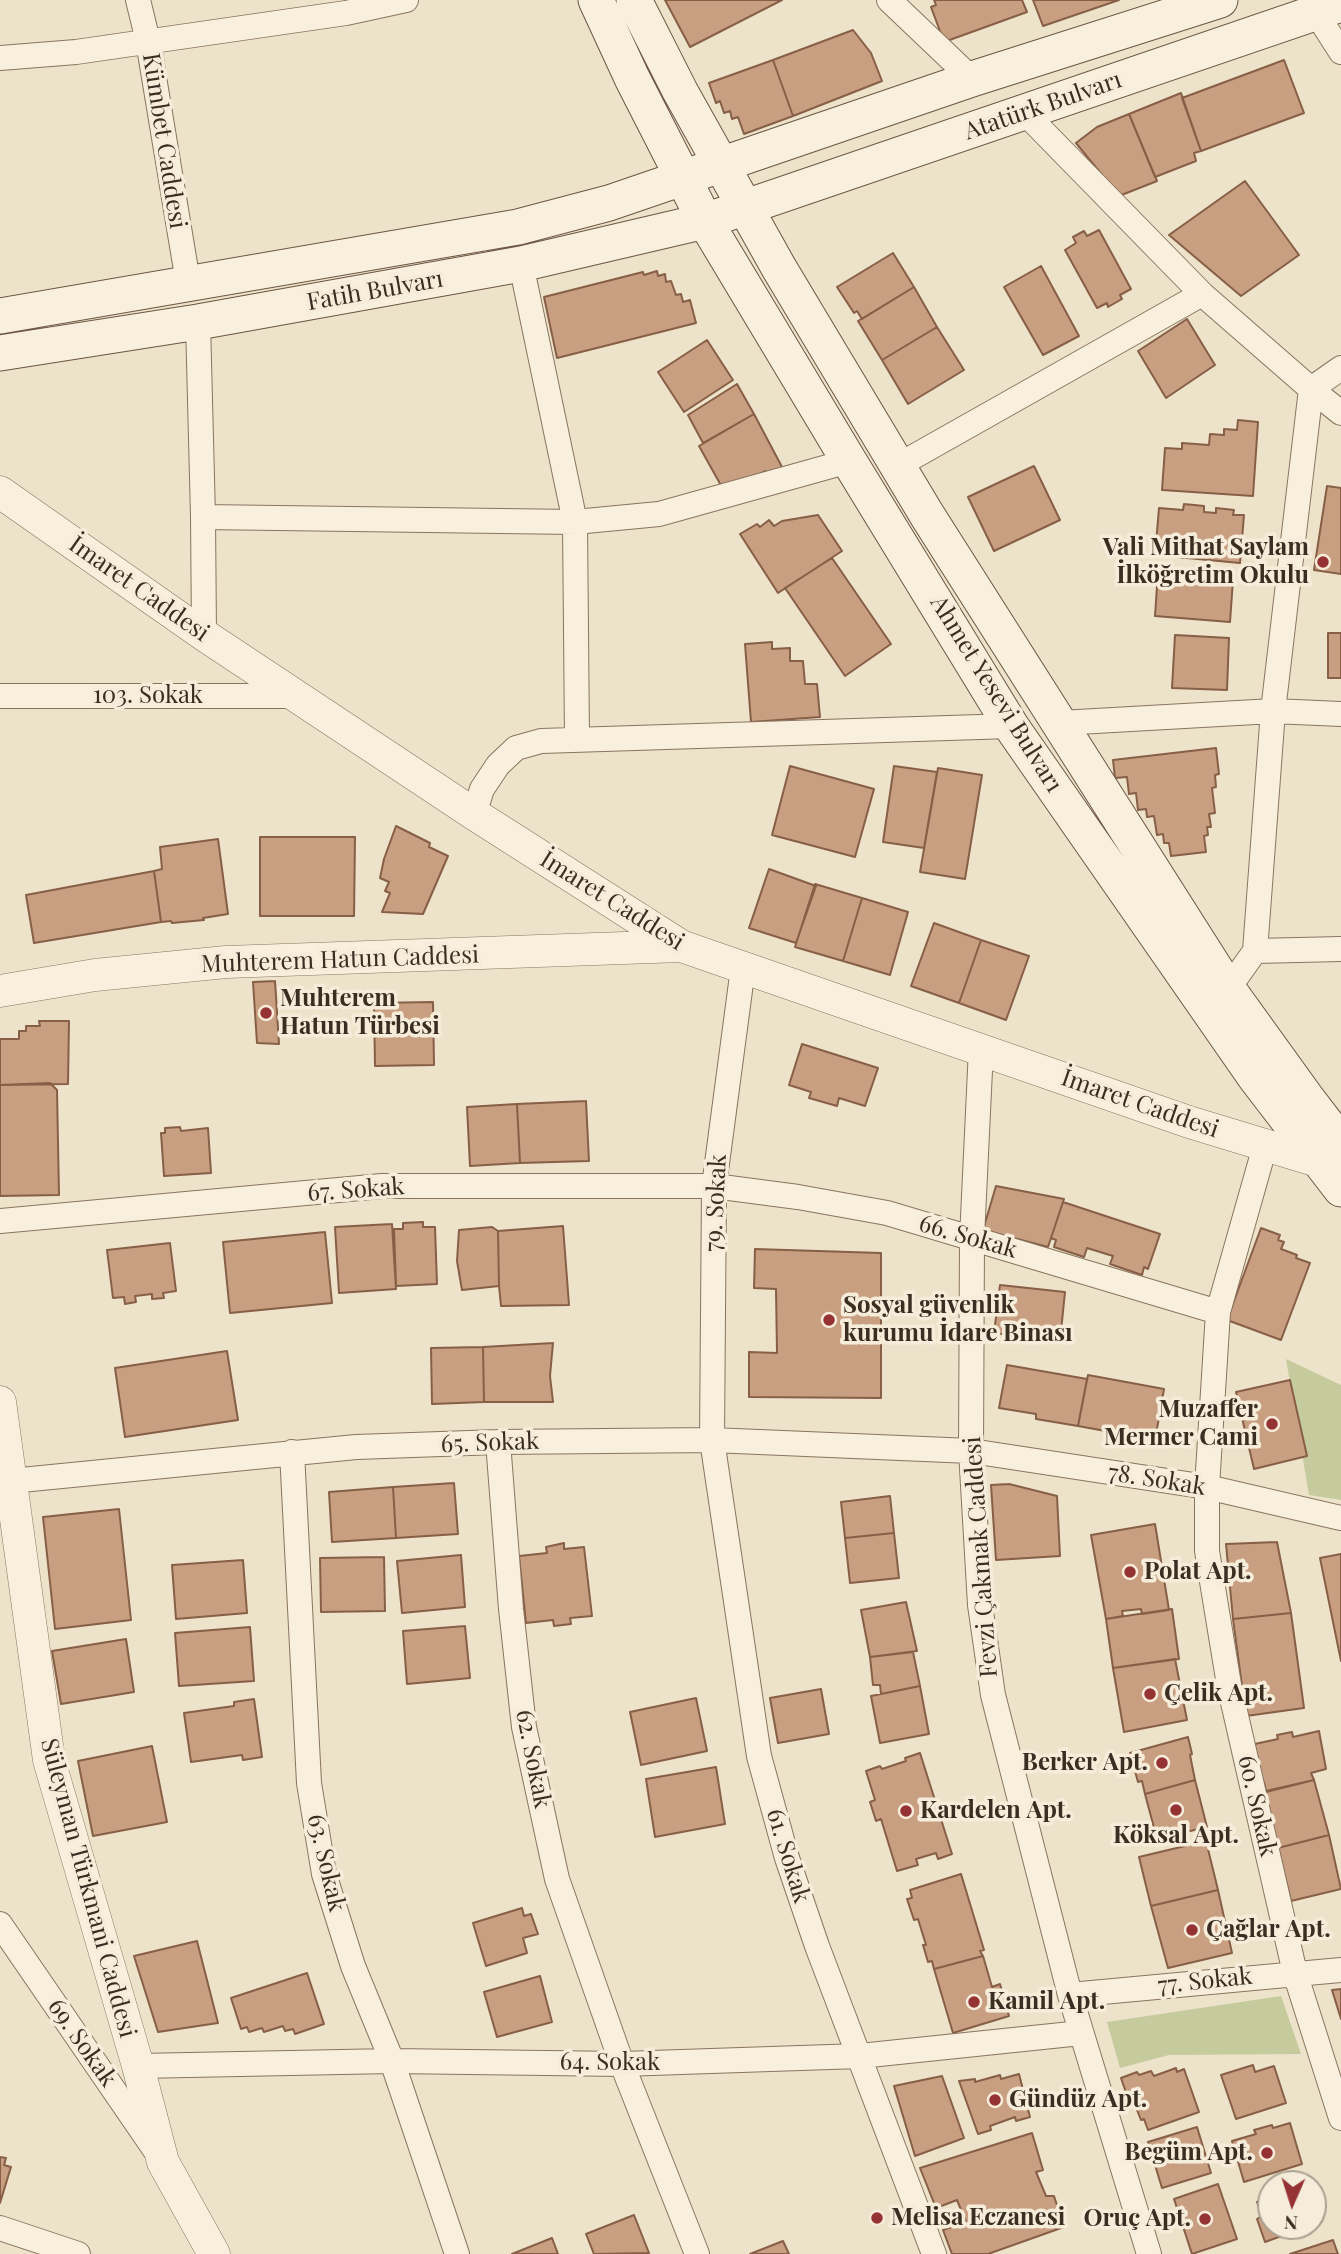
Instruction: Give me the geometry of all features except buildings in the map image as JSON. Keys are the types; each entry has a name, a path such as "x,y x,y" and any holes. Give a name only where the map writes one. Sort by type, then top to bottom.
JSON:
{"main road":[{"name":"Ahmet Yesevi Bulvarı","path":"596,0 632,78 705,221 1011,726 1255,1077 1334,1157"},
{"name":"Ahmet Yesevi Bulvarı","path":"634,0 652,38 779,268 927,514 1228,989 1308,1100 1334,1157 1341,1189"},
{"name":"Atatürk Bulvarı","path":"684,177 972,79 1220,0"},
{"name":"Atatürk Bulvarı","path":"745,207 1328,8"},
{"name":"Fatih Bulvarı","path":"0,316 518,227 609,203 684,177"},
{"name":"Fatih Bulvarı","path":"0,353 198,322 521,264 705,221 745,207"}],"street":[{"name":"Kümbet Caddesi","path":"138,0 148,41 188,282"},
{"path":"0,58 148,41 344,6 406,0"},
{"path":"889,0 972,79"},
{"path":"1328,8 1341,52"},
{"path":"1024,112 1202,294 1341,413"},
{"path":"521,264 575,522 577,739"},
{"path":"899,465 1202,294"},
{"path":"198,322 204,517 204,635"},
{"path":"1228,989 1255,951 1273,710 1311,389 1341,368"},
{"path":"204,517 575,522 659,514 849,461"},
{"name":"İmaret Caddesi","path":"0,492 204,635 474,814 681,946 1189,1122 1265,1146 1334,1157"},
{"name":"103. Sokak","path":"0,696 296,696"},
{"path":"1060,723 1273,710 1341,714"},
{"path":"474,814 482,789 498,765 516,748 541,741 1011,726"},
{"name":"Muhterem Hatun Caddesi","path":"0,991 95,975 226,962 681,946"},
{"path":"1255,951 1341,950"},
{"name":"79. Sokak","path":"712,1440 714,1186 743,968"},
{"name":"Fevzi Çakmak Caddesi","path":"981,1049 972,1238 971,1451 980,1605 993,1695 1070,1995 1149,2254"},
{"name":"60. Sokak","path":"1265,1146 1217,1312 1207,1487 1207,1551 1229,1685 1294,1973 1341,2118"},
{"name":"67. Sokak","path":"0,1221 382,1186 714,1186"},
{"name":"66. Sokak","path":"714,1186 887,1213 1217,1312"},
{"name":"Süleyman Türkmani Caddesi","path":"0,1402 10,1481 8,1531 48,1760 138,2066 163,2162 214,2254"},
{"name":"65. Sokak","path":"10,1481 292,1452 498,1442 712,1440 971,1451"},
{"name":"61. Sokak","path":"712,1440 759,1756 791,1871 817,1946 934,2254"},
{"name":"62. Sokak","path":"498,1442 511,1609 524,1727 557,1879 622,2064 698,2254"},
{"name":"78. Sokak","path":"971,1451 1207,1487 1341,1518"},
{"name":"63. Sokak","path":"292,1452 309,1783 324,1874 353,1966 392,2061 457,2254"},
{"name":"69. Sokak","path":"1,1926 163,2162"},
{"name":"77. Sokak","path":"1070,1995 1341,1970"},
{"name":"64. Sokak","path":"138,2066 392,2061 622,2064 860,2056 1081,2033"},
{"path":"0,2228 78,2254"}],"green space":[{"path":"1286,1359 1341,1385 1341,1500 1309,1495"},
{"path":"1281,1996 1301,2054 1169,2055 1120,2068 1107,2022"}],"place":[{"name":"Vali Mithat Saylam İlköğretim Okulu","path":"1323,562"},
{"name":"Muhterem Hatun Türbesi","path":"266,1013"},
{"name":"Sosyal güvenlik kurumu İdare Binası","path":"829,1320"},
{"name":"Muzaffer Mermer Cami","path":"1272,1424"},
{"name":"Polat Apt.","path":"1130,1572"},
{"name":"Çelik Apt.","path":"1150,1694"},
{"name":"Berker Apt.","path":"1162,1763"},
{"name":"Köksal Apt.","path":"1176,1810"},
{"name":"Kardelen Apt.","path":"906,1811"},
{"name":"Çağlar Apt.","path":"1192,1930"},
{"name":"Kamil Apt.","path":"974,2002"},
{"name":"Gündüz Apt.","path":"995,2100"},
{"name":"Begüm Apt.","path":"1267,2153"},
{"name":"Melisa Eczanesi","path":"877,2218"},
{"name":"Oruç Apt.","path":"1205,2219"}]}
